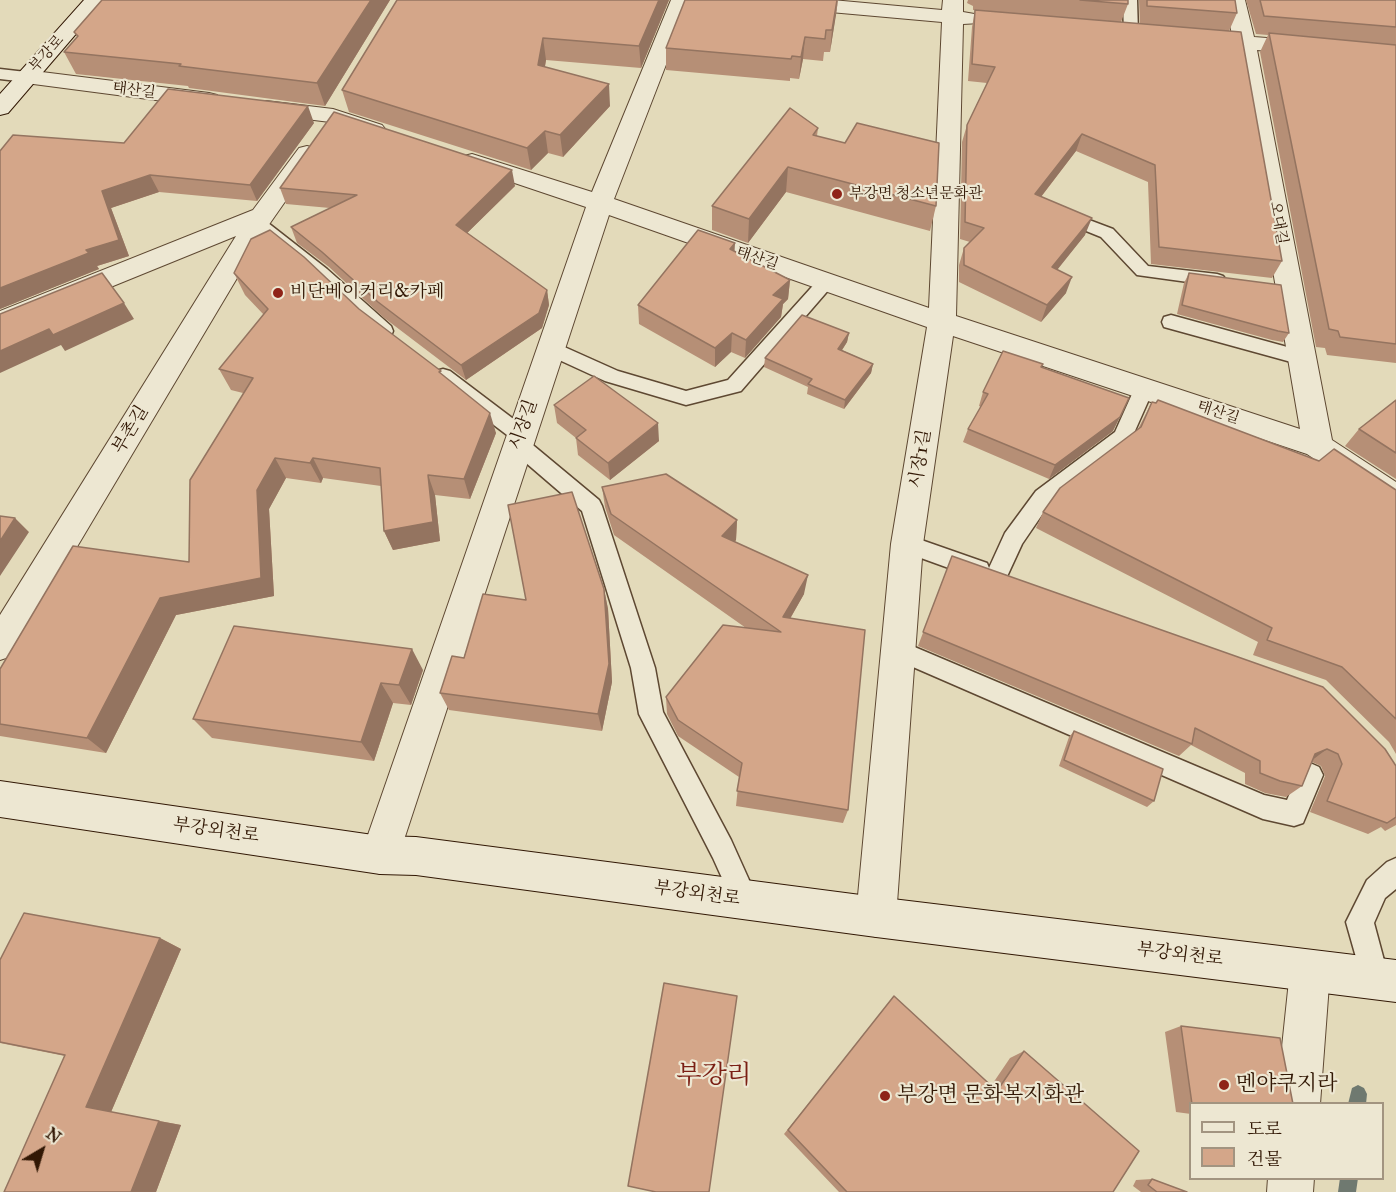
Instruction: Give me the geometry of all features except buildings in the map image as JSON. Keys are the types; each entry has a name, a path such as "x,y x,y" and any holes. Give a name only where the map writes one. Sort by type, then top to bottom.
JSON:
{"street":[{"name":"부강로","path":"0,108 94,0"},
{"name":"시장길","path":"380,855 600,203 681,0"},
{"path":"763,0 952,9 996,21"},
{"name":"오대길","path":"1235,0 1245,44 1278,287 1302,358 1318,446"},
{"name":"시장1길","path":"876,917 907,544 942,321 952,9"},
{"path":"1109,31 1154,35"},
{"path":"1177,37 1396,55"},
{"name":"태산길","path":"26,77 227,103"},
{"path":"251,106 339,107 400,138"},
{"name":"부촌길","path":"0,645 260,220 339,107"},
{"name":"태산길","path":"444,153 600,203 825,283 1318,446 1396,498"},
{"path":"0,322 260,220"},
{"name":"부강외천로","path":"0,799 380,855 416,856 876,917 1386,980"},
{"path":"1298,1102 1310,971"}],"lane":[{"path":"1130,0 1131,33"},
{"path":"0,74 26,77"},
{"path":"1047,209 1107,232 1143,271 1233,282"},
{"path":"260,220 375,324 402,345"},
{"path":"551,348 612,376 686,399 734,386 825,283"},
{"path":"1171,322 1302,358"},
{"path":"429,366 520,440 591,506 643,668 651,714 722,849 745,900"},
{"path":"996,576 1014,539 1043,497 1123,437 1144,388"},
{"path":"907,544 1018,584"},
{"path":"898,650 1263,807 1294,814 1310,775"},
{"path":"1386,980 1360,922 1376,889 1396,871"}],"waterway":[{"path":"1357,1102 1358,1094"},
{"path":"1347,1192 1349,1180"}],"place":[{"name":"부강면 청소년문화관","path":"837,194"},
{"name":"비단베이커리&카페","path":"278,293"},
{"name":"멘야쿠지라","path":"1224,1085"},
{"name":"부강면 문화복지화관","path":"885,1096"}],"district":[{"name":"부강리","path":"714,1077"}]}
